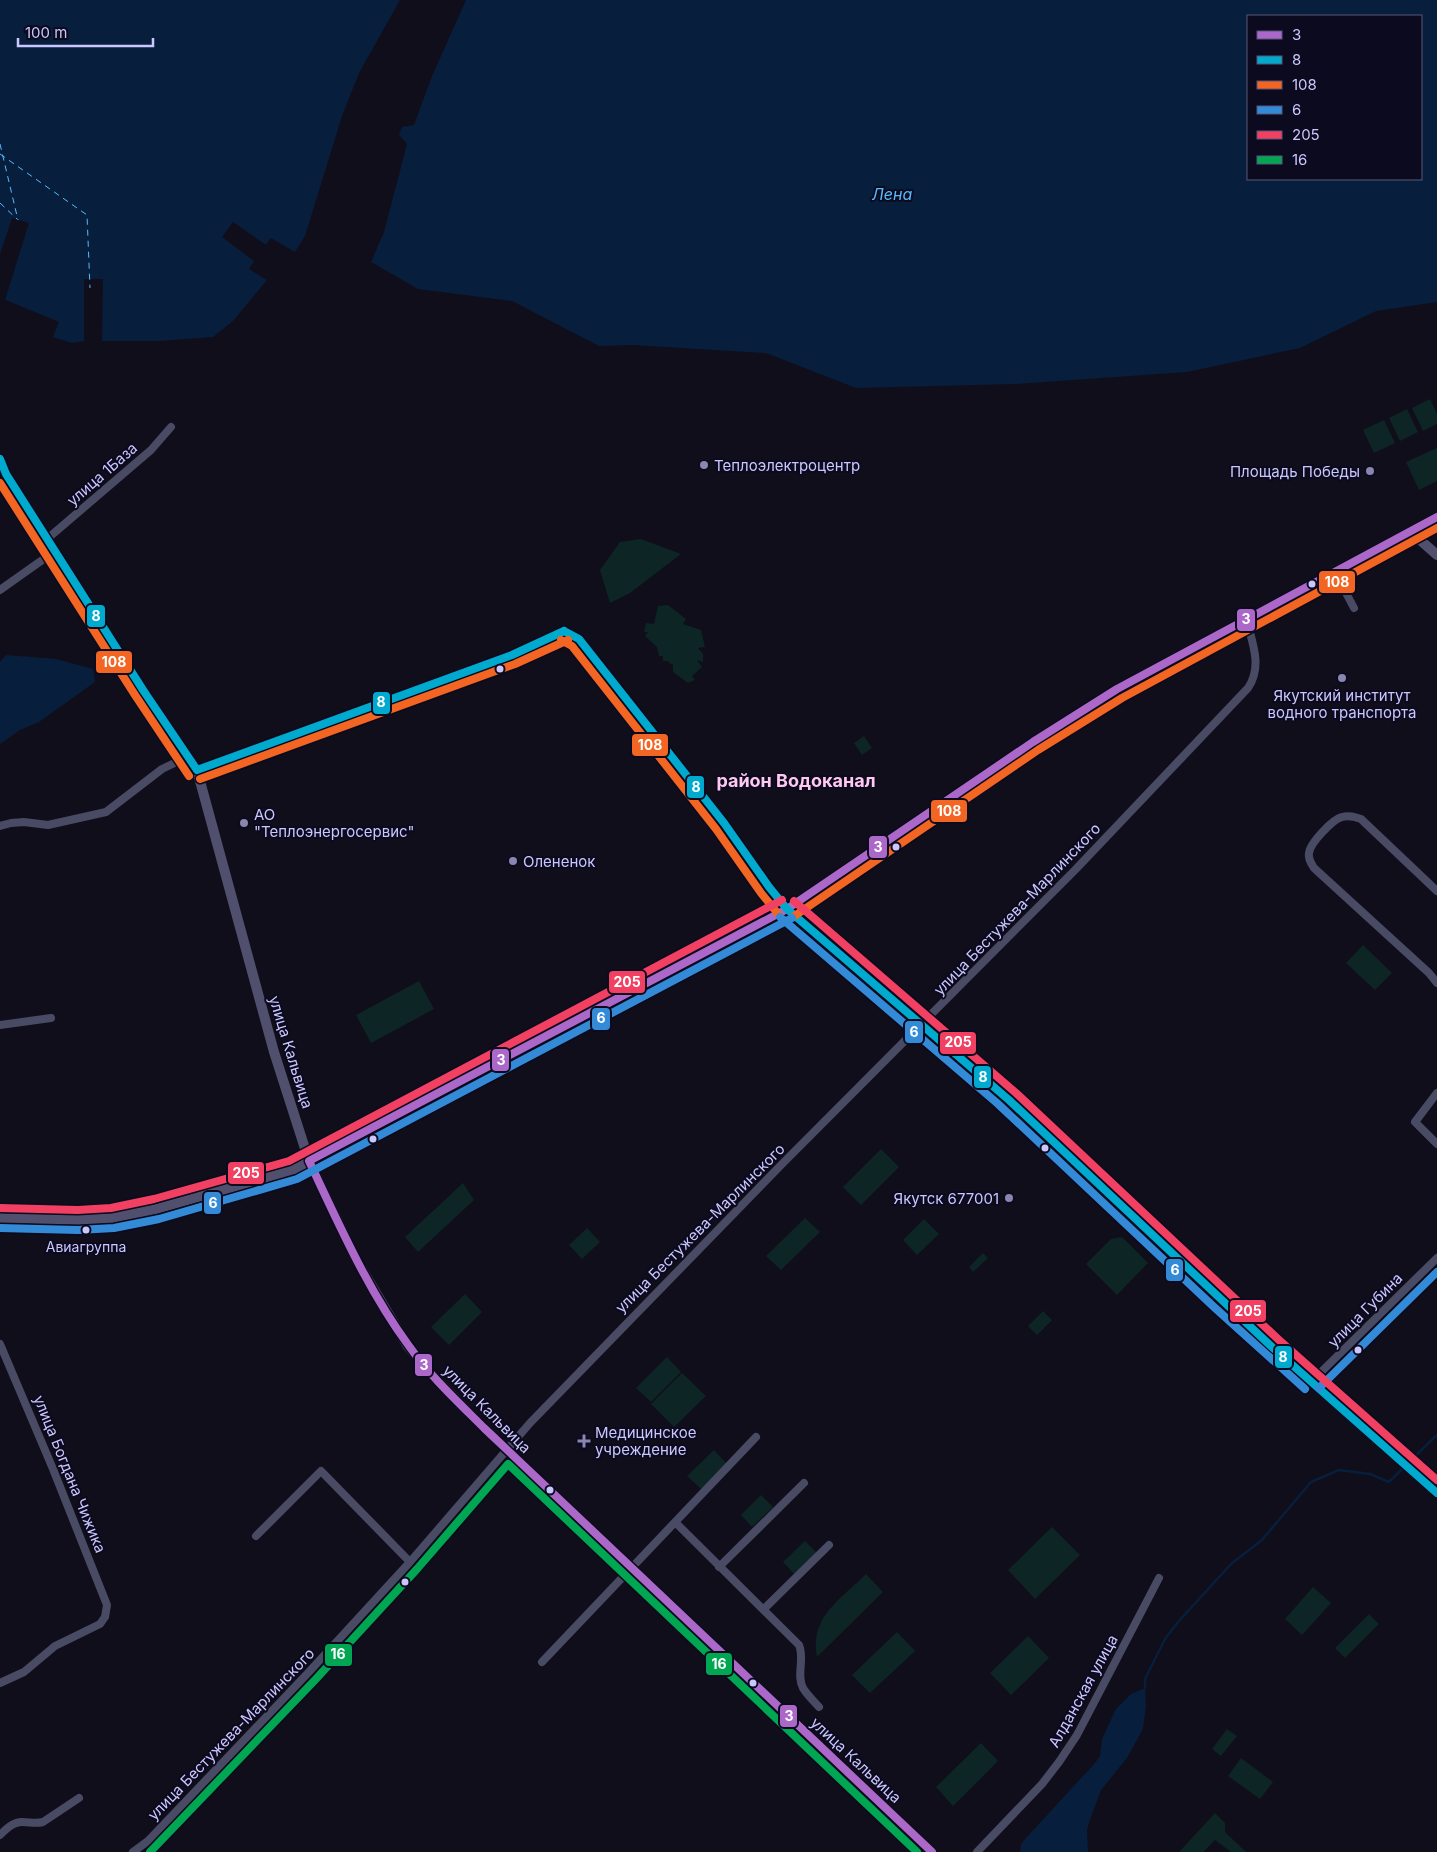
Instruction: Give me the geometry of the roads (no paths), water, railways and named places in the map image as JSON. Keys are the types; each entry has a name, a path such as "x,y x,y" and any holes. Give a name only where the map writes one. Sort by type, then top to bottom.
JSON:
{"street":[{"name":"улица 1База","path":"47,539 151,450 171,427"},
{"name":"улица Кальвица","path":"0,460 3,473 55,551 137,682 196,770 274,1052 309,1161 357,1261 408,1345 430,1374 507,1450 932,1852"},
{"path":"0,1218 78,1220 112,1218 156,1209 293,1170 787,909 1075,714 1246,618 1437,517"},
{"path":"1411,532 1437,555"},
{"path":"0,590 55,551"},
{"path":"1335,572 1354,608"},
{"name":"улица Бестужева-Марлинского","path":"133,1852 148,1841 295,1688 410,1562 530,1424 630,1318 1075,870 1248,688 1254,679 1256,660 1246,618"},
{"path":"196,770 512,655 564,631 570,633 580,639 724,823 769,887 787,909 1052,1140 1272,1347 1437,1492"},
{"path":"0,826 24,822 48,825 106,812 162,769 187,756"},
{"path":"1437,891 1361,819 1352,816 1334,820 1313,843 1309,851 1309,859 1314,868 1429,973 1437,983"},
{"path":"0,1025 51,1018"},
{"path":"1437,1093 1415,1122 1437,1144"},
{"name":"улица Губина","path":"1312,1381 1437,1258"},
{"name":"улица Богдана Чижика","path":"0,1344 106,1606 105,1617 100,1624 54,1646 24,1672 0,1683"},
{"path":"542,1662 756,1437"},
{"path":"256,1536 321,1471 410,1562"},
{"path":"719,1567 804,1483"},
{"path":"676,1523 799,1645 802,1652 802,1684 804,1690 819,1707"},
{"path":"764,1609 829,1545"},
{"name":"Алданская улица","path":"977,1852 1042,1784 1077,1735 1159,1578"},
{"path":"0,1834 16,1823 37,1824 43,1822 79,1798"}],"water":[{"path":"0,0 400,0 359,73 342,116 305,236 295,252 271,238 266,245 233,222 222,237 254,261 249,269 267,280 233,321 213,337 159,341 102,341 103,279 84,279 84,341 72,343 53,337 59,322 1,298 0,300"},
{"name":"Лена","path":"466,0 1437,0 1437,302 1376,311 1300,348 1187,372 1016,384 856,388 766,353 632,345 599,346 512,301 418,289 371,262 384,232 407,144 399,135 402,127 414,125 432,76"},
{"path":"6,655 56,659 93,669 95,682 39,722 20,730 0,744 0,662"},
{"path":"1145,1688 1146,1705 1143,1729 1127,1758 1101,1790 1087,1831 1088,1852 1020,1852 1021,1844 1100,1756 1102,1739 1116,1709 1131,1694"}],"waterway":[{"path":"1407,1464 1437,1435"},
{"path":"1145,1688 1145,1679 1165,1639 1178,1622 1231,1564 1262,1540 1311,1482 1339,1470 1370,1474 1389,1482 1404,1467"}],"place":[{"name":"Теплоэлектроцентр","path":"704,465"},
{"name":"Площадь Победы","path":"1370,471"},
{"name":"Якутский институт водного транспорта","path":"1342,678"},
{"name":"АО \"Теплоэнергосервис\"","path":"244,823"},
{"name":"Олененок","path":"513,861"},
{"name":"Якутск 677001","path":"1009,1198"},
{"name":"Авиагруппа","path":"86,1230"},
{"name":"Медицинское учреждение","path":"584,1441"}],"district":[{"name":"район Водоканал","path":"796,780"}]}
